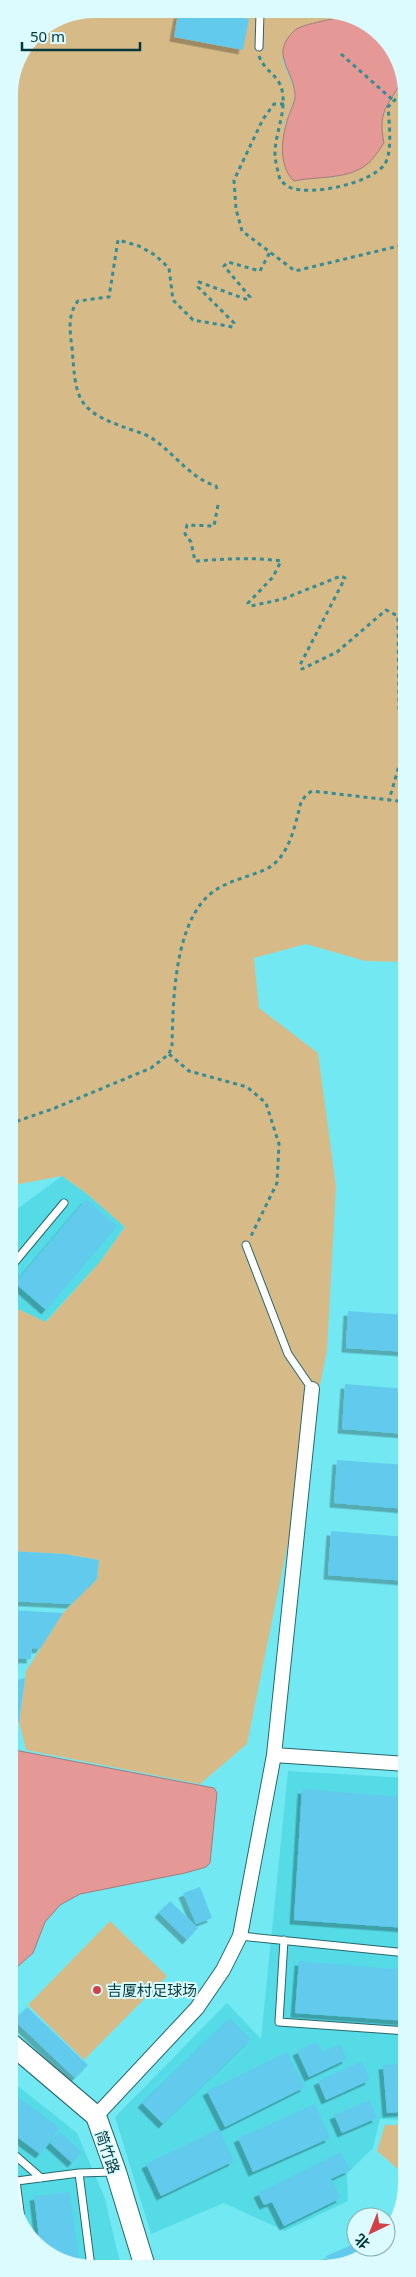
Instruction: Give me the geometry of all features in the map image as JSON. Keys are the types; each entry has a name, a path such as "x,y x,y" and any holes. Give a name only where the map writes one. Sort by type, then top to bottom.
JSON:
{"street":[{"path":"96,2116 197,2008 224,1970 240,1936 274,1755 312,1389"},
{"path":"274,1755 399,1763"},
{"name":"简竹路","path":"18,2050 96,2116 116,2172 143,2260"}],"lane":[{"path":"259,48 260,18"},
{"path":"18,1258 64,1203"},
{"path":"246,1245 288,1354 312,1389"},
{"path":"240,1936 399,1951"},
{"path":"284,1940 279,2022 399,2031"},
{"path":"18,2158 41,2178"},
{"path":"18,2181 79,2173 116,2172"},
{"path":"79,2173 89,2259"}],"path":[{"path":"259,48 258,56 264,68 275,76 281,88 284,104 275,156 280,180 289,187 318,190 350,184 371,176 386,164 390,136 388,107 399,95"},
{"path":"341,54 394,101"},
{"path":"284,104 274,104 263,119 234,180 236,209 242,231 295,271 399,246"},
{"path":"217,488 203,482 152,438 117,425 83,406 77,395 72,357 70,322 72,308 78,301 109,297 118,240 139,246 155,255 169,268 173,300 193,320 233,327 234,323 198,287 199,282 248,300 250,297 224,266 228,262 260,272 270,252"},
{"path":"218,505 214,526 187,525 185,534 191,542 195,561 243,558 282,561 273,577 248,603 251,606 283,599 341,576 345,578 300,665 302,669 337,652 386,610 398,616 399,712"},
{"path":"389,800 399,766"},
{"path":"18,1121 151,1068 169,1054 172,1046 174,990 187,927 204,900 221,886 251,873 265,870 278,860 286,849 301,802 306,795 312,791 399,801"},
{"path":"169,1054 189,1072 247,1087 266,1103 279,1144 277,1183 246,1245"}],"shaded area":[{"path":"79,19 333,19 319,22 282,59 296,94 285,125 283,145 284,164 294,181 308,178 336,177 384,143 382,124 385,110 398,88 399,94 399,962 365,961 306,944 254,958 259,1008 318,1053 336,1186 327,1351 247,1744 200,1784 26,1750 19,1722 26,1671 63,1613 97,1579 99,1560 64,1554 18,1551 18,1309 46,1322 100,1262 125,1227 86,1193 62,1176 18,1184 18,89 20,74 25,60 43,36 65,23"},
{"path":"337,19 356,25 369,33 386,51 391,60 398,88 383,117 382,133 384,143 366,165 350,173 294,181 285,167 282,150 284,132 295,96 283,54 287,39 295,30 313,23"},
{"path":"62,1176 86,1193 125,1227 100,1262 45,1322 18,1309 18,1208"},
{"path":"18,1751 214,1788 217,1793 210,1863 206,1867 80,1894 60,1905 45,1922 33,1953 18,1966"},
{"path":"288,1771 399,1778 399,2120 380,2119 373,2148 347,2174 348,2201 285,2231 224,2203 151,2234 115,2117 227,2003 261,2039"},
{"name":"吉厦村足球场","path":"110,1921 167,1976 84,2060 28,2005"},
{"path":"18,2086 77,2133 105,2199 119,2260 94,2260 65,2254 47,2244 30,2226 25,2217 18,2193"},
{"path":"385,2125 399,2125 399,2170 377,2151"}],"building":[{"path":"177,18 249,19 243,50 174,37"},
{"path":"86,1199 117,1226 46,1310 18,1286 18,1279"},
{"path":"348,1311 399,1314 399,1351 346,1348"},
{"path":"345,1384 399,1388 399,1433 342,1429"},
{"path":"337,1460 399,1464 399,1508 334,1503"},
{"path":"331,1531 399,1536 399,1580 328,1575"},
{"path":"18,1551 64,1554 99,1560 97,1579 71,1604 18,1601"},
{"path":"18,1610 63,1613 40,1649 32,1648 31,1659 18,1658"},
{"path":"25,1678 18,1722 18,1680"},
{"path":"302,1789 399,1796 399,1927 294,1920"},
{"path":"200,1887 212,1918 196,1924 183,1893"},
{"path":"170,1901 198,1928 187,1940 159,1913"},
{"path":"299,1961 399,1969 399,2020 295,2013"},
{"path":"27,2007 88,2065 75,2078 18,2024 18,2016"},
{"path":"230,2018 251,2039 163,2124 142,2103"},
{"path":"317,2042 322,2052 340,2044 347,2059 309,2077 297,2051"},
{"path":"287,2052 305,2087 225,2127 207,2091"},
{"path":"362,2061 370,2080 326,2100 318,2081"},
{"path":"399,2064 399,2112 387,2113 383,2065"},
{"path":"18,2097 60,2128 40,2154 18,2138"},
{"path":"370,2100 377,2118 342,2133 334,2115"},
{"path":"315,2104 330,2138 253,2172 238,2138"},
{"path":"219,2129 234,2161 161,2196 146,2164"},
{"path":"60,2132 82,2152 72,2163 50,2143"},
{"path":"341,2152 350,2170 331,2179 341,2198 284,2226 272,2202 264,2205 258,2193"},
{"path":"70,2192 79,2258 65,2254 47,2244 39,2236 34,2196"},
{"path":"346,2247 346,2255 327,2259 326,2256"}],"place":[{"name":"吉厦村足球场","path":"97,1990"}]}
